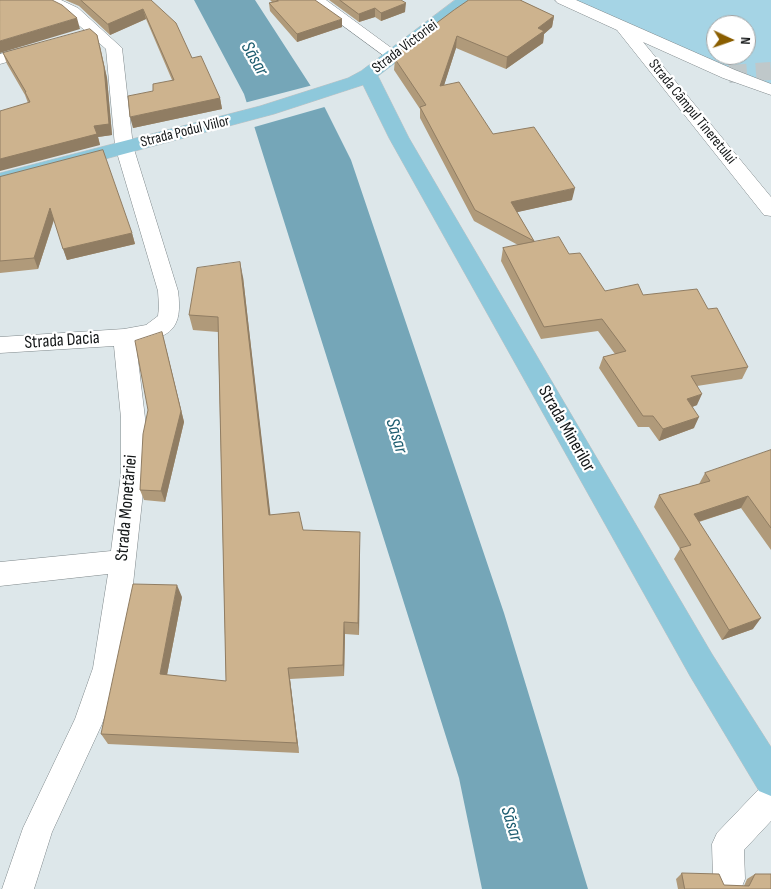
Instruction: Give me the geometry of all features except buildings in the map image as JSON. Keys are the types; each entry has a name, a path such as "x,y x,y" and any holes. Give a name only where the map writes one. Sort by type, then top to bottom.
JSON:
{"main road":[{"name":"Strada Victoriei","path":"368,75 459,6 464,0"},
{"name":"Strada Podul Viilor","path":"0,180 124,146 246,117 338,88 368,75"},
{"name":"Strada Minerilor","path":"368,75 399,138 445,220 701,665 771,778"}],"street":[{"path":"48,0 72,11 114,48 124,146 168,291 170,307 168,320 152,332 124,337"},
{"path":"316,0 393,55"},
{"name":"Strada Câmpul Tineretului","path":"563,0 729,74 771,90"},
{"name":"Strada Câmpul Tineretului","path":"622,26 768,203"},
{"path":"77,38 96,32"},
{"path":"0,60 48,46"},
{"name":"Strada Dacia","path":"0,345 124,337"},
{"name":"Strada Monetăriei","path":"12,887 88,724 107,668 116,621 133,474 133,418 124,337"},
{"path":"0,574 122,561"},
{"path":"729,879 728,844 771,799"}],"shaded area":[{"path":"565,0 771,0 771,85 723,65 756,65 756,15 706,15 706,58"}],"water":[{"name":"Săsar","path":"194,0 255,0 325,108 351,160 504,613 588,889 482,889 459,778 244,94"}],"pier":[{"path":"313,85 328,106 251,128 244,103"}],"tunnel":[{"path":"729,74 771,71"}]}
